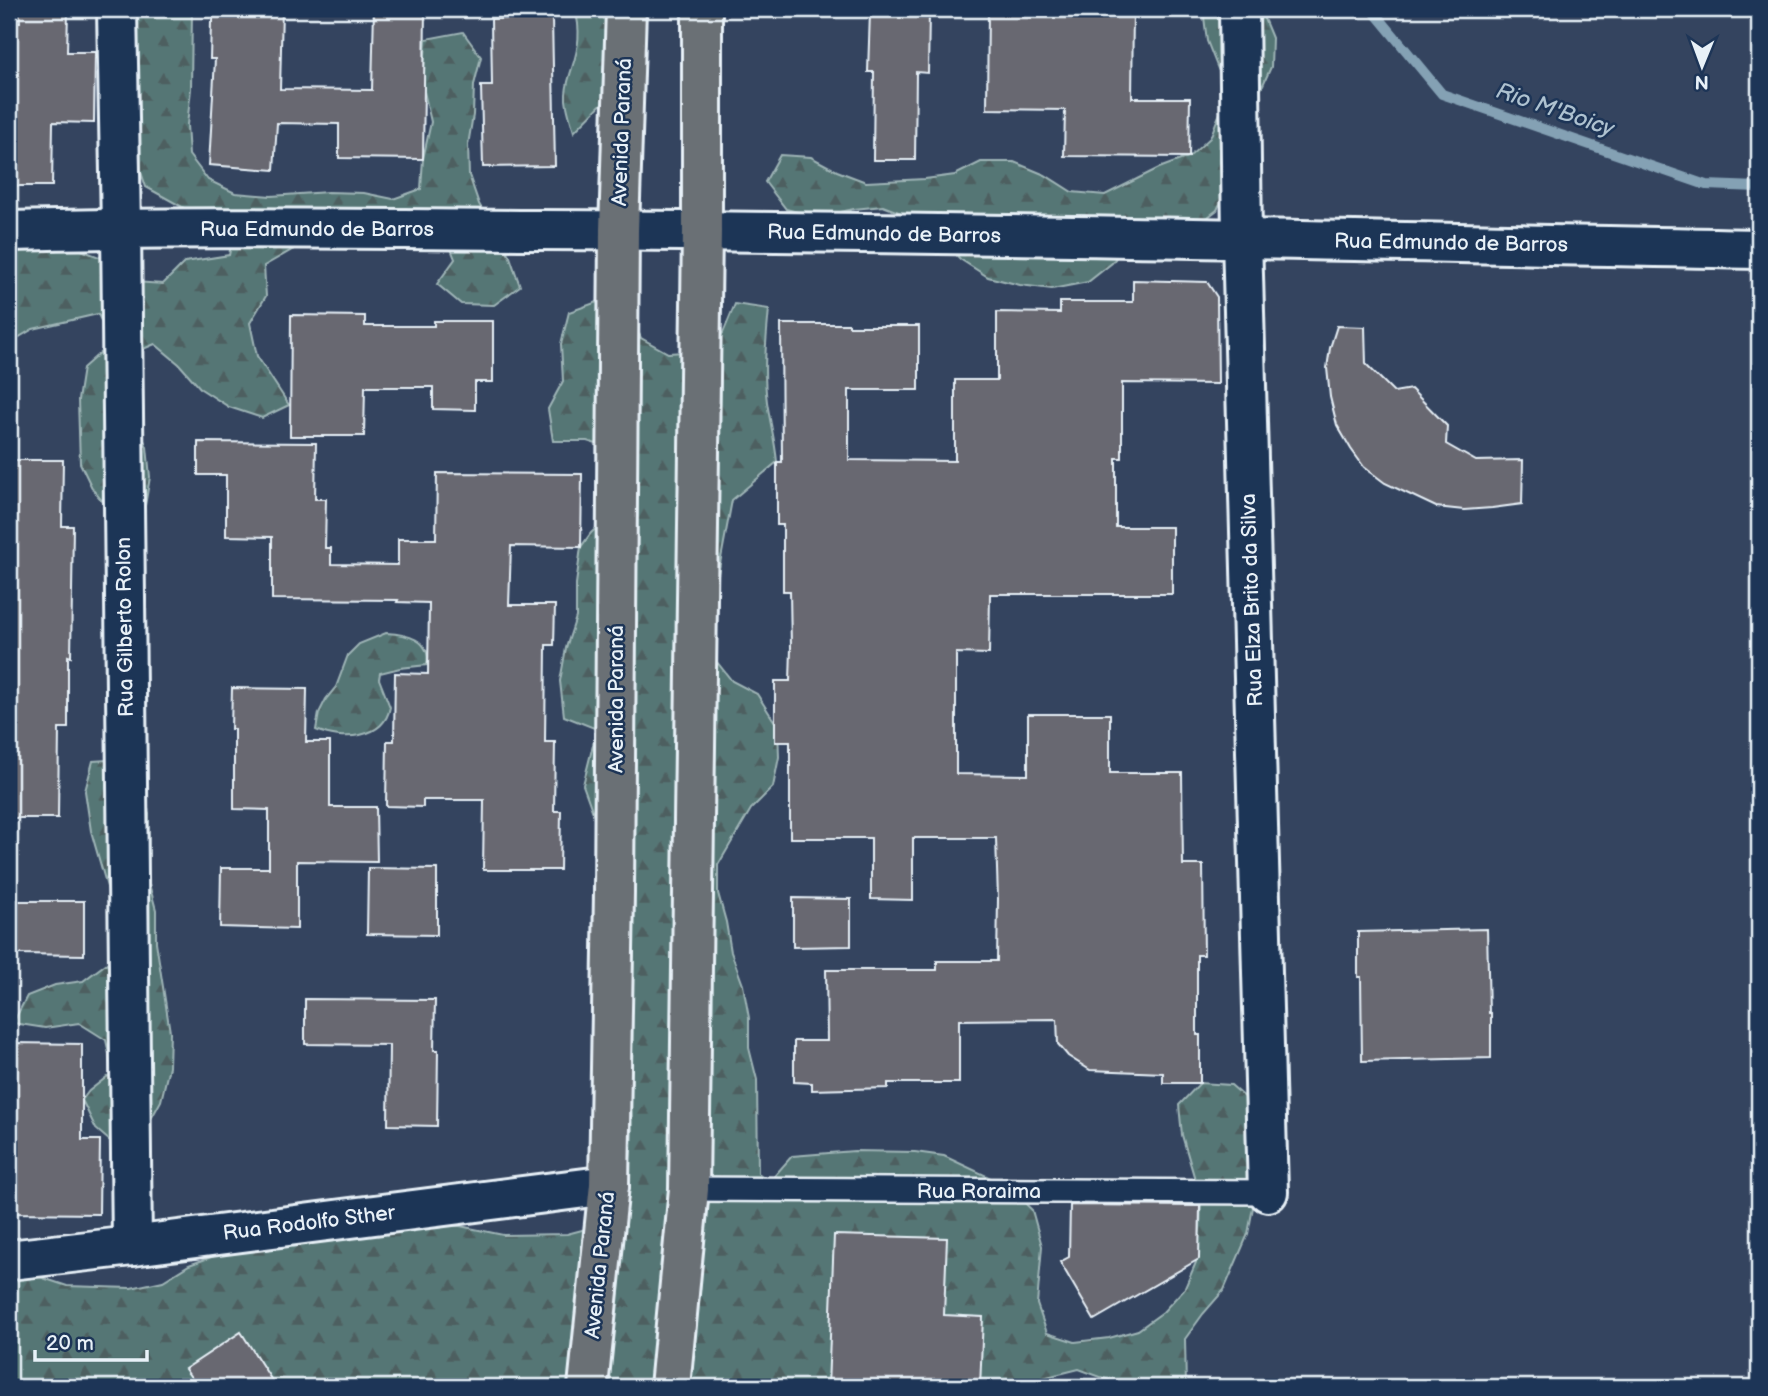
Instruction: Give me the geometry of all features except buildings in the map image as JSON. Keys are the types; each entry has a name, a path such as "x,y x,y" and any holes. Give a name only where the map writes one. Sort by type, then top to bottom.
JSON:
{"main road":[{"name":"Avenida Paraná","path":"588,1387 609,1185 619,230 626,9"},
{"path":"670,1387 689,1189 702,231 702,9"}],"street":[{"name":"Rua Gilberto Rolon","path":"117,9 132,1246"},
{"name":"Rua Elza Brito da Silva","path":"1239,9 1242,238 1268,1192"},
{"name":"Rua Edmundo de Barros","path":"9,231 121,228 619,230 1242,238 1759,249"},
{"name":"Rua Rodolfo Sther","path":"9,1259 132,1246 609,1185"}],"lane":[{"name":"Rua Roraima","path":"689,1189 1268,1192"}],"green space":[{"path":"140,9 192,9 191,89 187,125 189,155 208,180 235,193 271,196 328,192 364,193 393,199 421,189 423,159 431,122 423,87 426,39 463,32 481,57 474,85 468,145 469,175 479,204 510,257 520,286 494,305 461,304 437,284 455,259 447,239 323,237 292,250 264,266 266,296 250,323 257,356 289,405 262,418 229,407 201,389 179,364 155,344 124,357 134,417 147,447 150,477 145,506 114,515 93,490 80,463 78,400 83,368 111,343 98,314 33,329 9,343 9,210 18,212 51,247 81,250 110,261 135,282 163,284 185,262 229,255 235,227 204,219 146,187 136,157 124,37"},
{"path":"575,9 645,9 617,88 574,132 566,96 578,38"},
{"path":"1203,9 1260,9 1272,38 1271,67 1257,98 1230,182 1217,210 1191,230 1131,238 1112,263 1088,282 1052,289 988,277 960,259 936,233 909,216 883,206 817,217 786,209 765,182 780,155 811,157 866,182 955,175 981,162 1014,162 1045,175 1072,192 1105,195 1159,168 1189,157 1210,138 1221,110 1220,74 1207,41"},
{"path":"600,301 630,310 641,338 668,353 700,351 723,333 735,304 769,309 765,379 777,462 732,500 714,596 713,657 732,681 757,694 778,727 779,757 773,787 751,809 718,865 718,893 731,952 743,985 749,1018 749,1048 757,1080 758,1173 770,1181 792,1156 854,1151 915,1152 944,1156 1006,1185 1032,1210 1042,1246 1037,1304 1047,1333 1075,1342 1109,1338 1138,1330 1163,1312 1185,1288 1197,1260 1201,1200 1182,1135 1179,1105 1200,1083 1231,1085 1256,1107 1261,1164 1248,1234 1224,1290 1185,1339 1186,1387 1115,1387 1109,1380 1079,1369 1043,1378 1037,1387 9,1387 9,1272 28,1273 67,1286 131,1288 163,1281 189,1265 231,1250 438,1225 460,1226 503,1235 567,1234 605,1224 618,1203 630,1163 632,1129 596,821 583,785 597,729 564,716 560,681 566,648 576,617 576,584 581,547 591,533 615,511 618,451 587,441 553,441 548,409 563,381 561,344 569,312"},
{"path":"386,633 416,640 426,649 427,665 380,673 379,679 390,707 386,718 371,732 337,736 316,730 319,713 336,687 348,655 359,644"},
{"path":"123,759 144,784 149,814 148,880 156,910 156,942 170,1032 169,1067 161,1101 146,1128 118,1148 96,1129 82,1100 113,1072 106,1040 79,1023 45,1028 13,1023 27,996 55,985 83,981 111,960 109,894 91,831 85,791 93,761"}],"waterway":[{"name":"Rio M'Boicy","path":"1375,9 1375,13 1442,94 1706,185 1759,187"}]}
